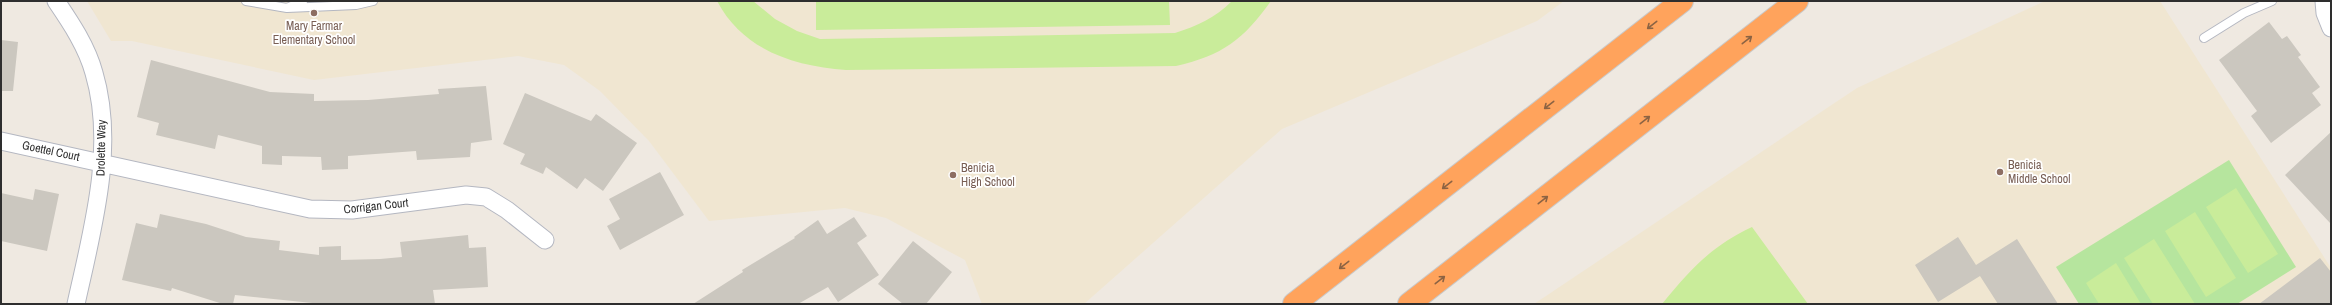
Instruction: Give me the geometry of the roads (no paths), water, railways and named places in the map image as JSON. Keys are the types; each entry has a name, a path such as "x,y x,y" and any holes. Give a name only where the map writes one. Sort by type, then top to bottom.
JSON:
{"highway":[{"path":"1294,304 1682,1"},
{"path":"1410,304 1797,1"}],"street":[{"name":"Drolette Way","path":"56,1 84,46 94,72 102,105 101,190 76,304"},
{"path":"2324,1 2325,13 2331,28"},
{"name":"Goettel Court","path":"1,141 102,162"},
{"name":"Corrigan Court","path":"102,162 310,209 352,210 466,195 486,197 507,210 545,240"}],"lane":[{"path":"246,1 287,8 321,4 356,5 373,1"},
{"path":"287,8 303,1"},
{"path":"2204,38 2244,13 2272,1"}],"place":[{"name":"Mary Farmar Elementary School","path":"314,13"},
{"name":"Benicia Middle School","path":"2000,172"},
{"name":"Benicia High School","path":"953,175"}]}
